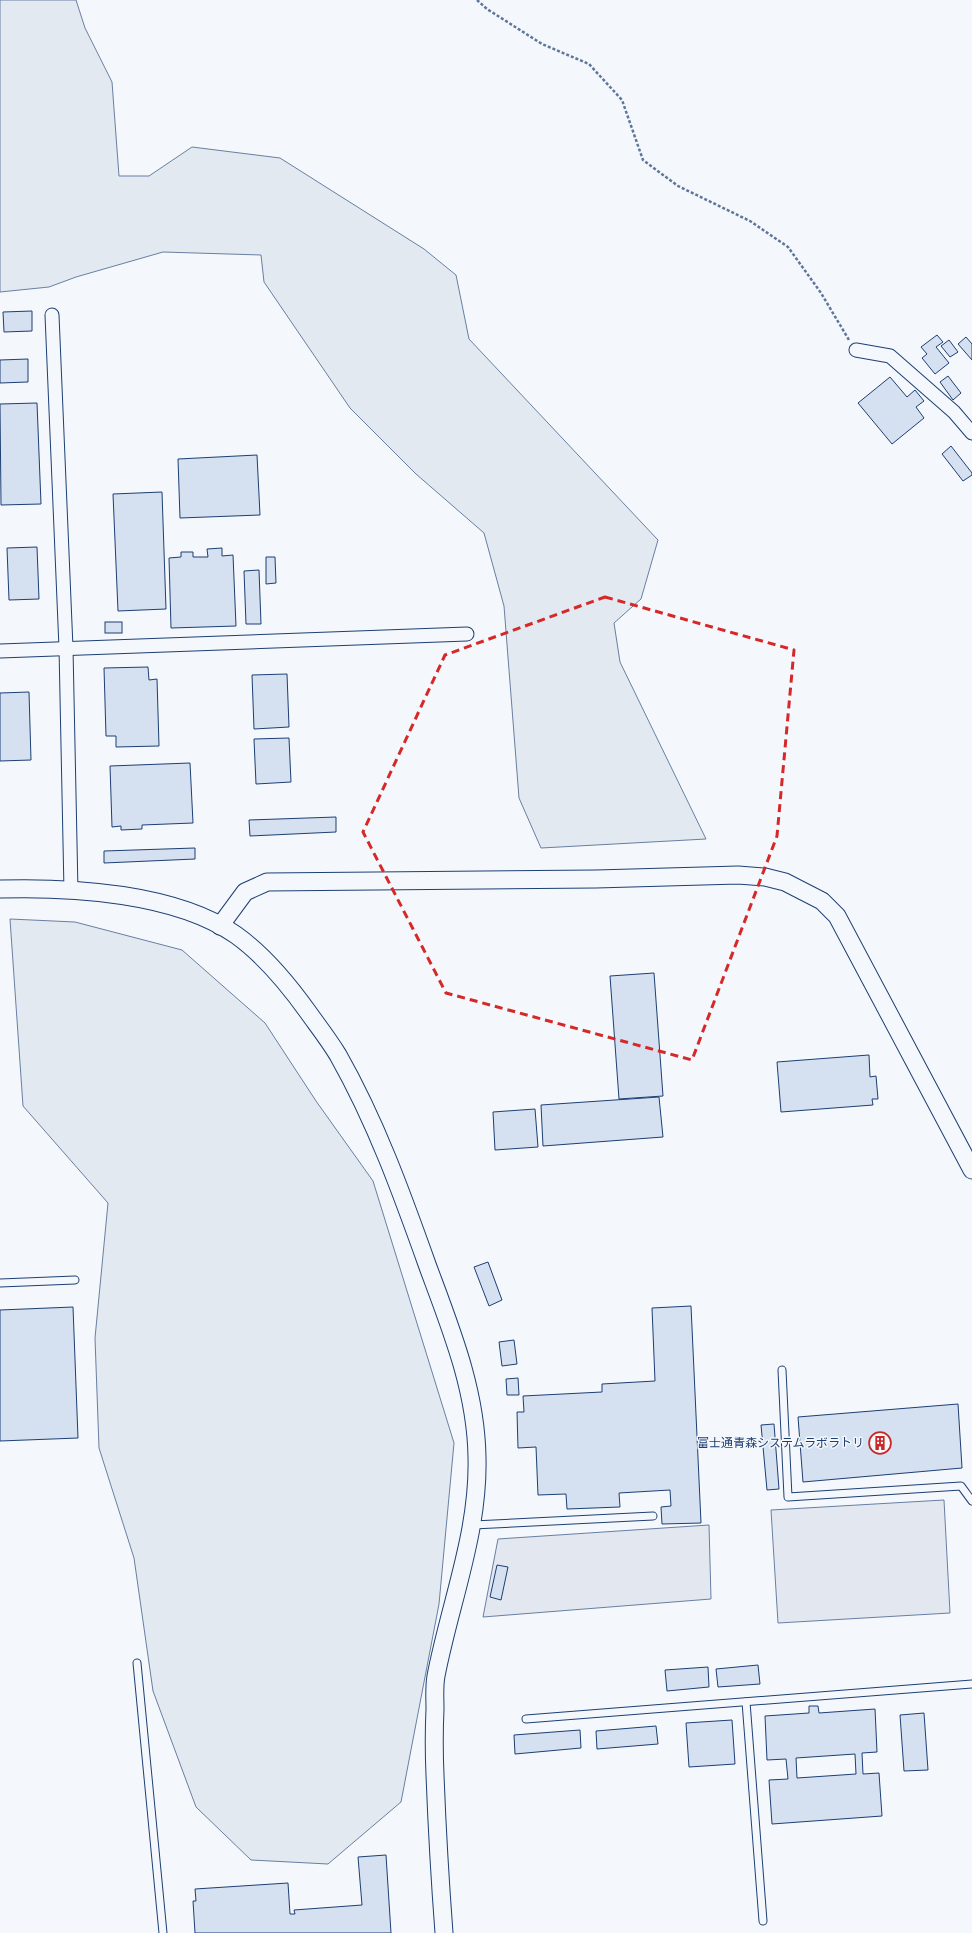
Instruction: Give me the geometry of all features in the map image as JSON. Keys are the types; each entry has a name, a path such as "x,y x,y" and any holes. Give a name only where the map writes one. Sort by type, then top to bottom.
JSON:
{"street":[{"path":"52,316 66,648 71,891"},
{"path":"856,350 890,356 954,412 972,434"},
{"path":"0,651 467,634"},
{"path":"220,926 245,892 267,882 604,879 738,875 765,877 785,882 822,901 837,916 972,1170"},
{"path":"0,889 71,891 106,894 155,902 185,910 220,926 248,944 270,965 295,994 332,1046 366,1109 395,1175 459,1352 472,1404 477,1454 477,1487 473,1525 436,1679 434,1745 444,1933"}],"lane":[{"path":"0,1283 75,1280"},
{"path":"782,1370 788,1497 962,1486 972,1501"},
{"path":"473,1525 653,1516"},
{"path":"137,1664 163,1933"},
{"path":"526,1719 972,1684"},
{"path":"746,1702 763,1921"}],"path":[{"path":"477,0 487,9 542,44 589,64 622,100 643,160 678,186 750,221 788,247 821,293 856,350"}],"highlighted area":[{"path":"605,597 794,650 777,836 692,1060 446,993 363,832 445,655"}],"shaded area":[{"path":"0,0 76,0 85,28 112,82 119,176 149,176 192,147 280,158 424,249 456,275 469,339 658,540 641,599 614,623 620,662 706,839 541,848 519,798 504,606 484,533 416,474 350,408 264,282 261,255 163,252 76,277 49,287 0,292"},
{"path":"10,919 75,922 182,950 265,1023 316,1101 373,1181 454,1443 439,1604 401,1802 328,1864 251,1860 196,1807 153,1691 134,1558 99,1448 95,1338 108,1203 23,1106"},
{"path":"944,1500 950,1613 778,1623 771,1510"},
{"path":"709,1525 711,1599 483,1617 498,1539"}],"building":[{"path":"32,311 32,331 4,332 3,312"},
{"path":"937,335 943,342 936,347 949,363 935,374 922,358 927,354 921,347"},
{"path":"966,337 972,344 972,360 958,344"},
{"path":"949,340 958,352 950,357 941,346"},
{"path":"28,359 28,382 0,383 0,360"},
{"path":"948,376 961,393 953,400 940,382"},
{"path":"890,377 907,397 915,390 924,401 916,407 924,418 892,444 858,403"},
{"path":"37,403 41,504 1,505 0,404"},
{"path":"951,446 972,473 972,475 963,481 942,454"},
{"path":"257,455 260,515 180,518 178,459"},
{"path":"162,492 166,609 118,611 113,494"},
{"path":"37,547 39,599 9,600 7,548"},
{"path":"222,548 222,556 233,555 236,626 171,628 169,558 181,557 181,552 193,552 193,557 208,557 207,549"},
{"path":"266,557 275,557 276,583 266,584"},
{"path":"259,570 261,624 246,624 244,571"},
{"path":"105,622 122,622 122,633 105,633"},
{"path":"148,667 149,680 157,679 159,746 116,747 116,736 106,736 104,668"},
{"path":"287,674 289,727 254,729 252,675"},
{"path":"29,692 31,760 0,761 0,693"},
{"path":"289,738 291,782 256,784 254,739"},
{"path":"190,763 193,823 142,825 142,829 121,830 121,826 112,827 110,766"},
{"path":"336,817 336,832 250,836 249,820"},
{"path":"195,848 195,859 104,863 104,851"},
{"path":"654,973 663,1096 619,1099 610,976"},
{"path":"869,1055 870,1077 876,1076 878,1099 872,1099 873,1105 781,1112 777,1062"},
{"path":"659,1097 663,1137 543,1146 541,1105"},
{"path":"535,1109 538,1147 495,1150 493,1112"},
{"path":"488,1262 502,1300 489,1306 474,1267"},
{"path":"691,1306 701,1523 662,1524 661,1507 671,1506 670,1490 619,1493 620,1507 567,1509 566,1494 538,1495 536,1447 518,1448 517,1412 524,1412 523,1396 602,1392 602,1384 655,1381 652,1308"},
{"path":"73,1307 78,1438 0,1441 0,1310"},
{"path":"514,1340 517,1364 502,1366 499,1342"},
{"path":"518,1378 519,1395 507,1395 506,1379"},
{"name":"富士通青森システムラボラトリ","path":"958,1404 962,1468 803,1482 798,1417"},
{"path":"774,1424 779,1489 767,1490 761,1425"},
{"path":"497,1565 508,1567 501,1600 490,1597"},
{"path":"758,1665 760,1684 718,1687 716,1669"},
{"path":"708,1667 709,1687 667,1691 665,1670"},
{"path":"809,1706 818,1706 819,1713 875,1709 877,1752 862,1753 863,1774 879,1773 882,1816 772,1824 769,1780 788,1779 786,1759 767,1760 765,1716 809,1713","holes":["855,1754 856,1774 797,1778 796,1758"]},
{"path":"924,1713 928,1770 904,1771 900,1715"},
{"path":"732,1720 735,1764 689,1767 686,1723"},
{"path":"656,1726 658,1744 597,1749 596,1731"},
{"path":"580,1730 581,1748 515,1754 514,1735"},
{"path":"386,1855 391,1933 195,1933 193,1901 196,1901 195,1889 288,1883 290,1914 295,1914 294,1910 362,1905 358,1857"}],"place":[{"name":"富士通青森システムラボラトリ","path":"880,1443"}]}
